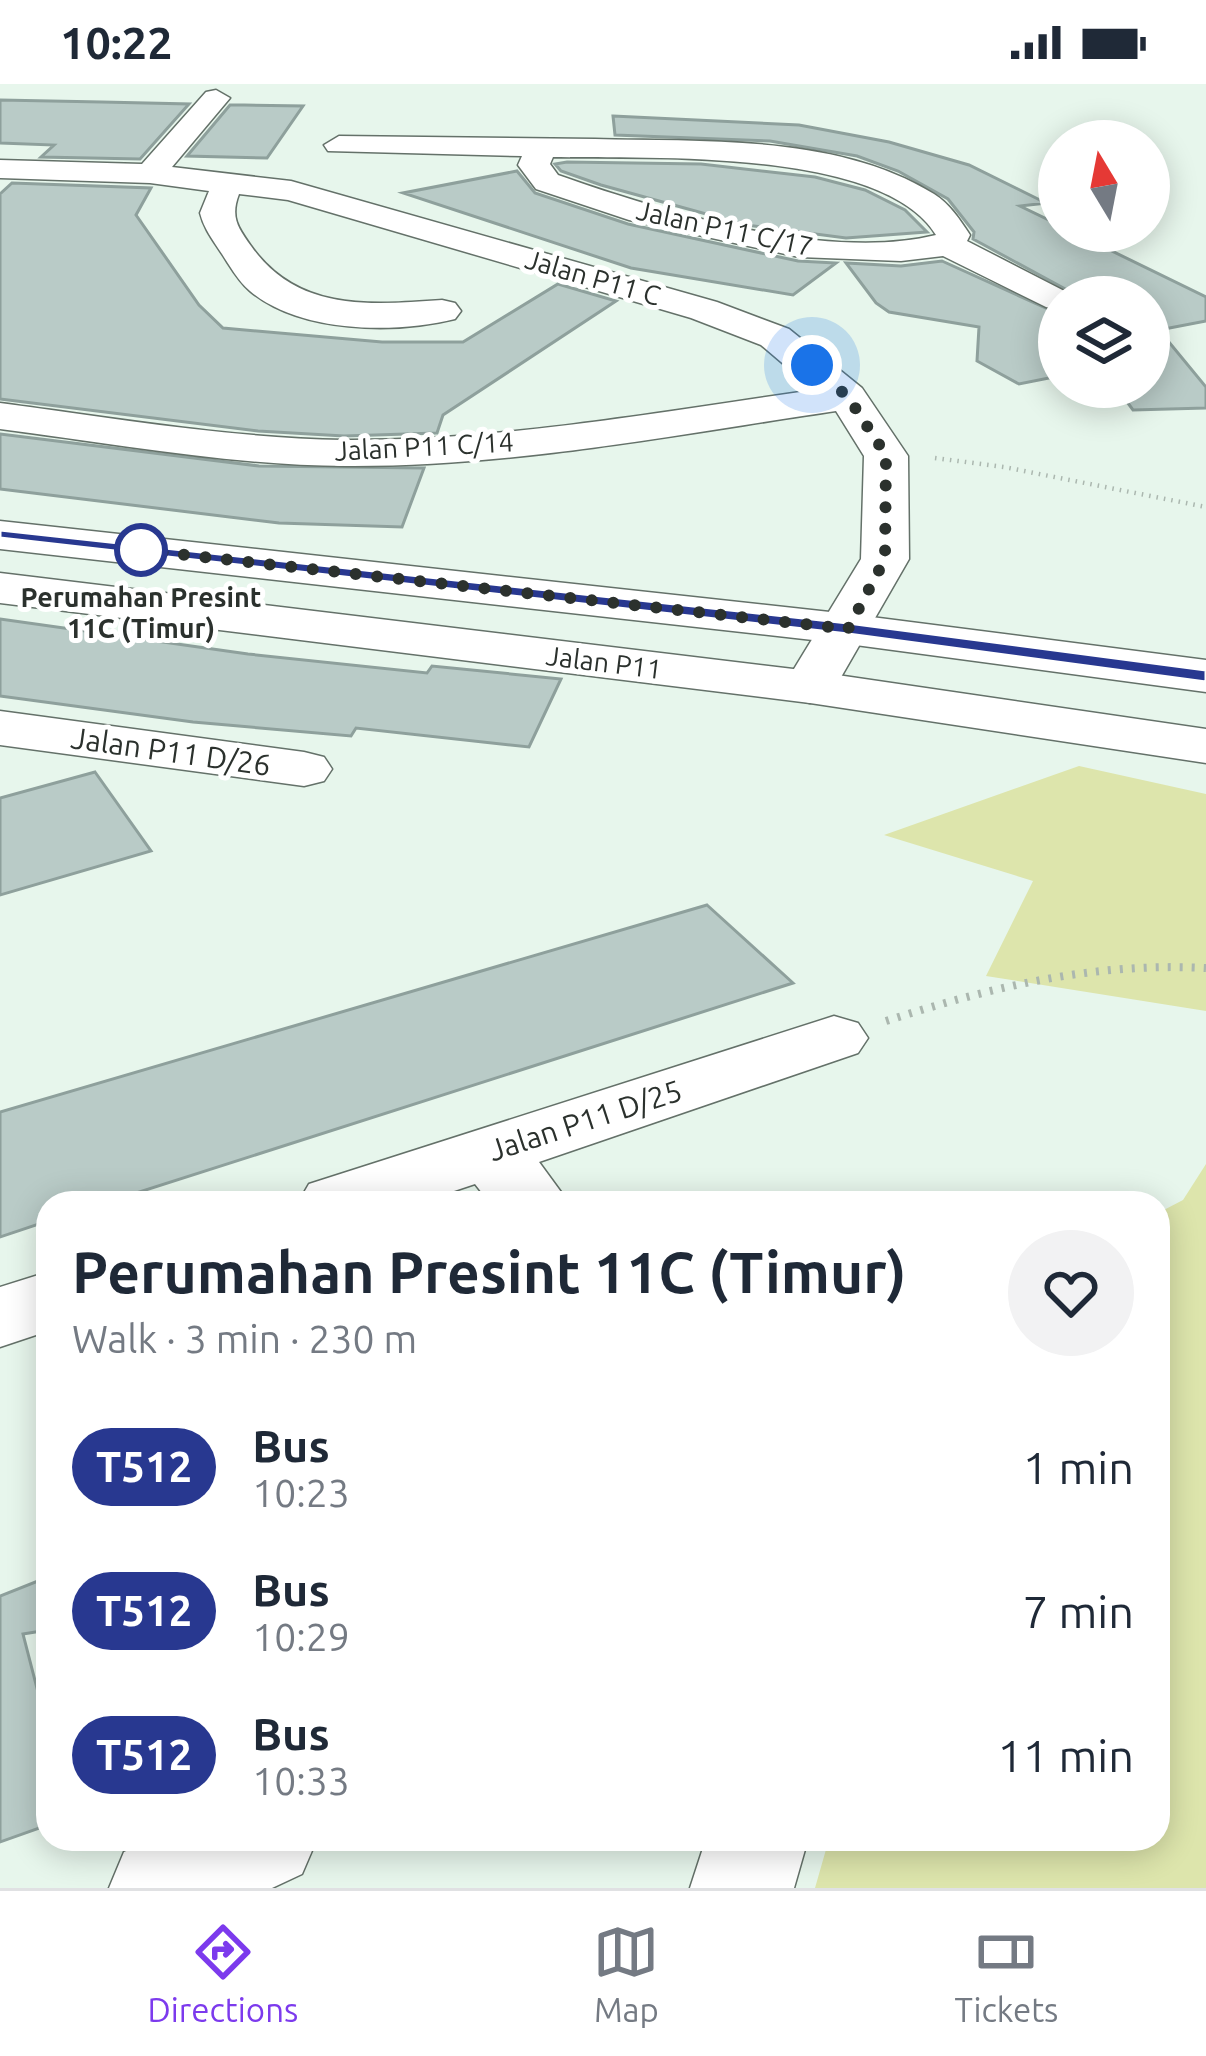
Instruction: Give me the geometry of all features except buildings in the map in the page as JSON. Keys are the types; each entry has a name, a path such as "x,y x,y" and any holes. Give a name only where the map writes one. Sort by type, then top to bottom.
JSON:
{"street":[{"path":"150,173 216,98"},
{"name":"Jalan P11 C/17","path":"339,145 541,147 722,153 854,174 920,199 938,212 953,236 948,245 891,254 816,249 589,198 536,174 533,165 541,147"},
{"name":"Jalan P11 C","path":"0,169 150,173 231,181 344,203 704,310 775,337 848,397 886,455"},
{"path":"231,181 214,206 215,221 260,282 280,295 344,311 442,311"},
{"path":"449,235 589,198"},
{"path":"948,245 1038,289"},
{"name":"Jalan P11 C/14","path":"0,416 308,451 389,453 493,446 848,397"},
{"path":"810,687 885,559 886,455"},
{"name":"Jalan P11","path":"0,535 848,629 1206,676"},
{"name":"Jalan P11","path":"0,588 810,687 1206,746"},
{"name":"Jalan P11 D/26","path":"12,742 304,769"},
{"name":"Jalan P11 D/25","path":"416,1191 510,1177 833,1038"},
{"path":"0,1317 36,1305"},
{"path":"161,1888 240,1851"},
{"path":"742,1888 753,1851"}],"path":[{"path":"886,455 1063,475 1152,500 1206,507"},
{"path":"833,1038 997,985 1111,968 1206,968"}],"green space":[{"path":"1079,766 1206,794 1206,1011 986,976 1033,881 884,835"},
{"path":"1206,1164 1206,1888 815,1888 826,1851 1170,1851 1170,1207 1183,1200"}],"bus line":[{"name":"T512","path":"0,535 848,629 1206,676"}],"place":[{"name":"Perumahan Presint 11C (Timur)","path":"141,550"}],"route":[{"path":"141,550 848,629 885,559 886,455 848,397 812,365"}]}
